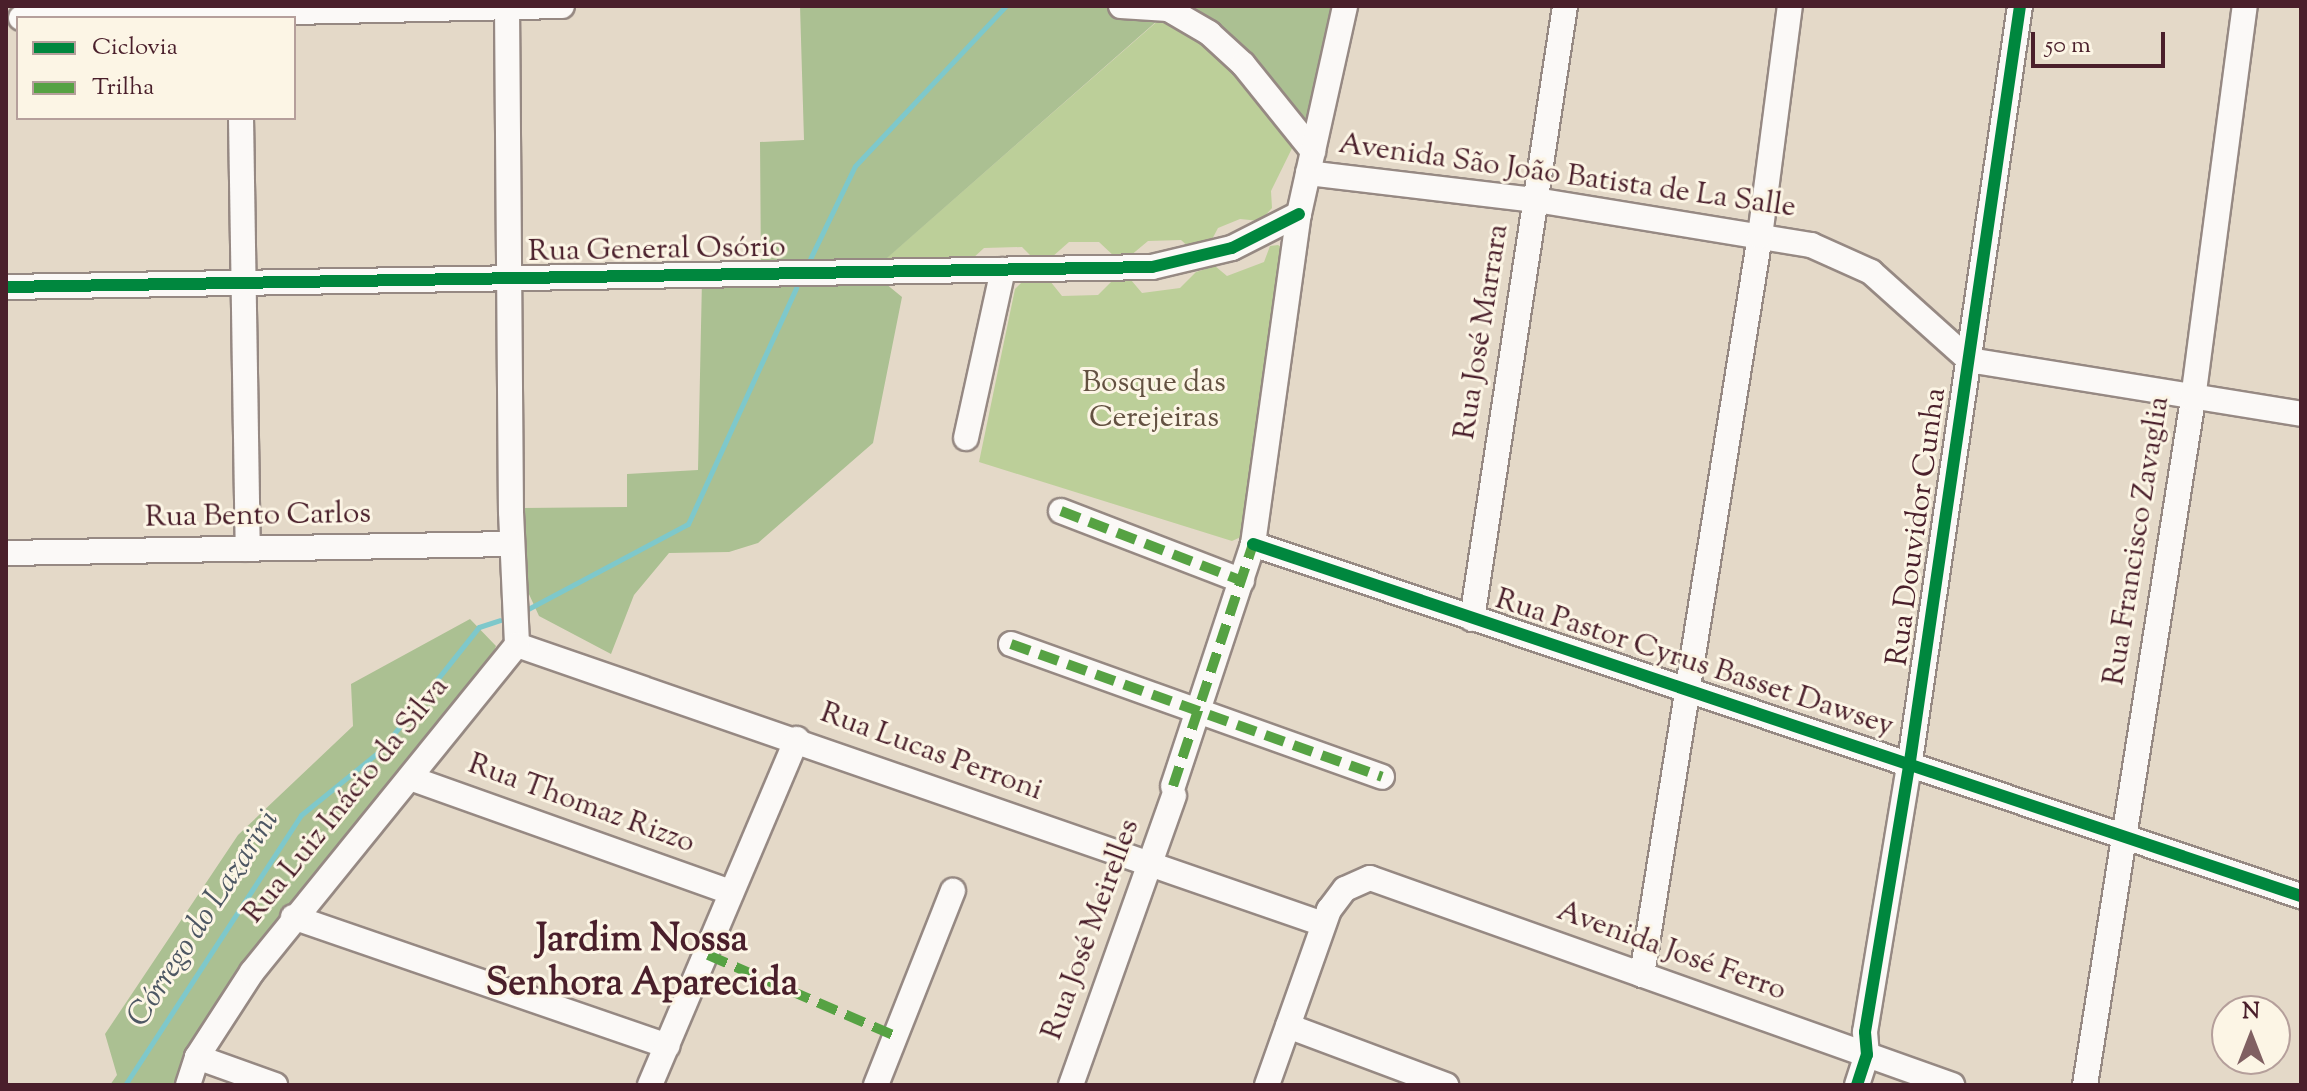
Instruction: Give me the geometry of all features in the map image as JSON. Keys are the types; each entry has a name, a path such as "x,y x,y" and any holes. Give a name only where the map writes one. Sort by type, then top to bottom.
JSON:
{"street":[{"path":"107,16 562,6"},
{"path":"1121,6 1168,9 1209,33 1243,64 1310,162"},
{"name":"Rua José Meirelles","path":"1071,1085 1174,791 1197,710 1253,544 1299,214 1345,6"},
{"name":"Rua José Marrara","path":"1472,619 1565,6"},
{"path":"1642,975 1760,236 1790,6"},
{"name":"Rua Douvidor Cunha","path":"1857,1085 1867,1055 1865,1032 1910,761 2020,6"},
{"name":"Rua Francisco Zavaglia","path":"2085,1085 2193,399 2245,6"},
{"path":"507,7 512,280 512,544 517,645"},
{"path":"241,120 248,549"},
{"name":"Avenida São João Batista de La Salle","path":"1310,162 1811,245 1871,272 1969,360"},
{"name":"Rua General Osório","path":"6,287 1152,267 1232,248 1299,214"},
{"path":"966,438 1003,270"},
{"path":"1969,360 2193,399 2301,414"},
{"path":"1061,511 1242,581"},
{"name":"Rua Bento Carlos","path":"6,553 512,544"},
{"name":"Rua Pastor Cyrus Basset Dawsey","path":"1253,544 1686,692 1910,761 2301,896"},
{"path":"1011,644 1382,777"},
{"name":"Rua Lucas Perroni","path":"517,645 797,739 1323,924"},
{"name":"Rua Luiz Inácio da Silva","path":"188,1085 197,1057 293,917 517,645"},
{"path":"650,1085 797,739"},
{"name":"Rua Thomaz Rizzo","path":"410,778 731,892"},
{"name":"Avenida José Ferro","path":"1323,924 1336,897 1355,881 1370,878 1952,1085"},
{"path":"876,1085 953,891"},
{"path":"293,917 667,1046"},
{"path":"1267,1085 1323,924"},
{"path":"1288,1026 1446,1085"},
{"path":"197,1057 275,1085"}],"green space":[{"path":"800,6 1174,6 870,273 761,274 760,142 804,140"},
{"path":"1174,6 1348,6 1322,139 1287,99"},
{"path":"1168,12 1304,124 1271,191 1272,208 1260,221 1240,219 1218,228 1208,247 1191,249 1181,240 1148,241 1130,256 1115,257 1099,242 1069,242 1052,257 1037,262 1022,247 984,248 972,259 882,262"},
{"name":"Bosque das Cerejeiras","path":"1278,245 1289,253 1243,536 1232,541 979,462 1015,289 1023,281 1050,281 1062,296 1098,295 1113,280 1131,280 1142,293 1180,288 1196,272 1215,266 1227,276 1264,262 1270,246"},
{"path":"702,279 880,279 902,297 873,443 758,543 729,552 669,553 634,595 611,654 539,616 522,579 523,508 627,507 627,474 698,470"},
{"path":"470,619 496,646 489,663 181,1085 110,1085 117,1075 105,1034 238,835 353,726 351,684"}],"waterway":[{"name":"Córrego do Lazarini","path":"810,259 855,166 1006,6"},
{"name":"Córrego do Lazarini","path":"528,609 688,524 796,288"},
{"name":"Córrego do Lazarini","path":"125,1085 301,815 381,750 479,627 500,620"}],"marked path":[{"path":"1061,511 1242,581"},
{"path":"1173,786 1253,544"},
{"path":"1011,644 1382,777"},
{"path":"708,955 895,1036"}],"cycle path":[{"path":"1857,1085 1867,1055 1865,1032 1910,761 2020,6"},
{"path":"6,287 1152,267 1232,248 1299,214"},
{"path":"1253,544 2301,896"}],"district":[{"name":"Jardim Nossa Senhora Aparecida","path":"642,964"}]}
